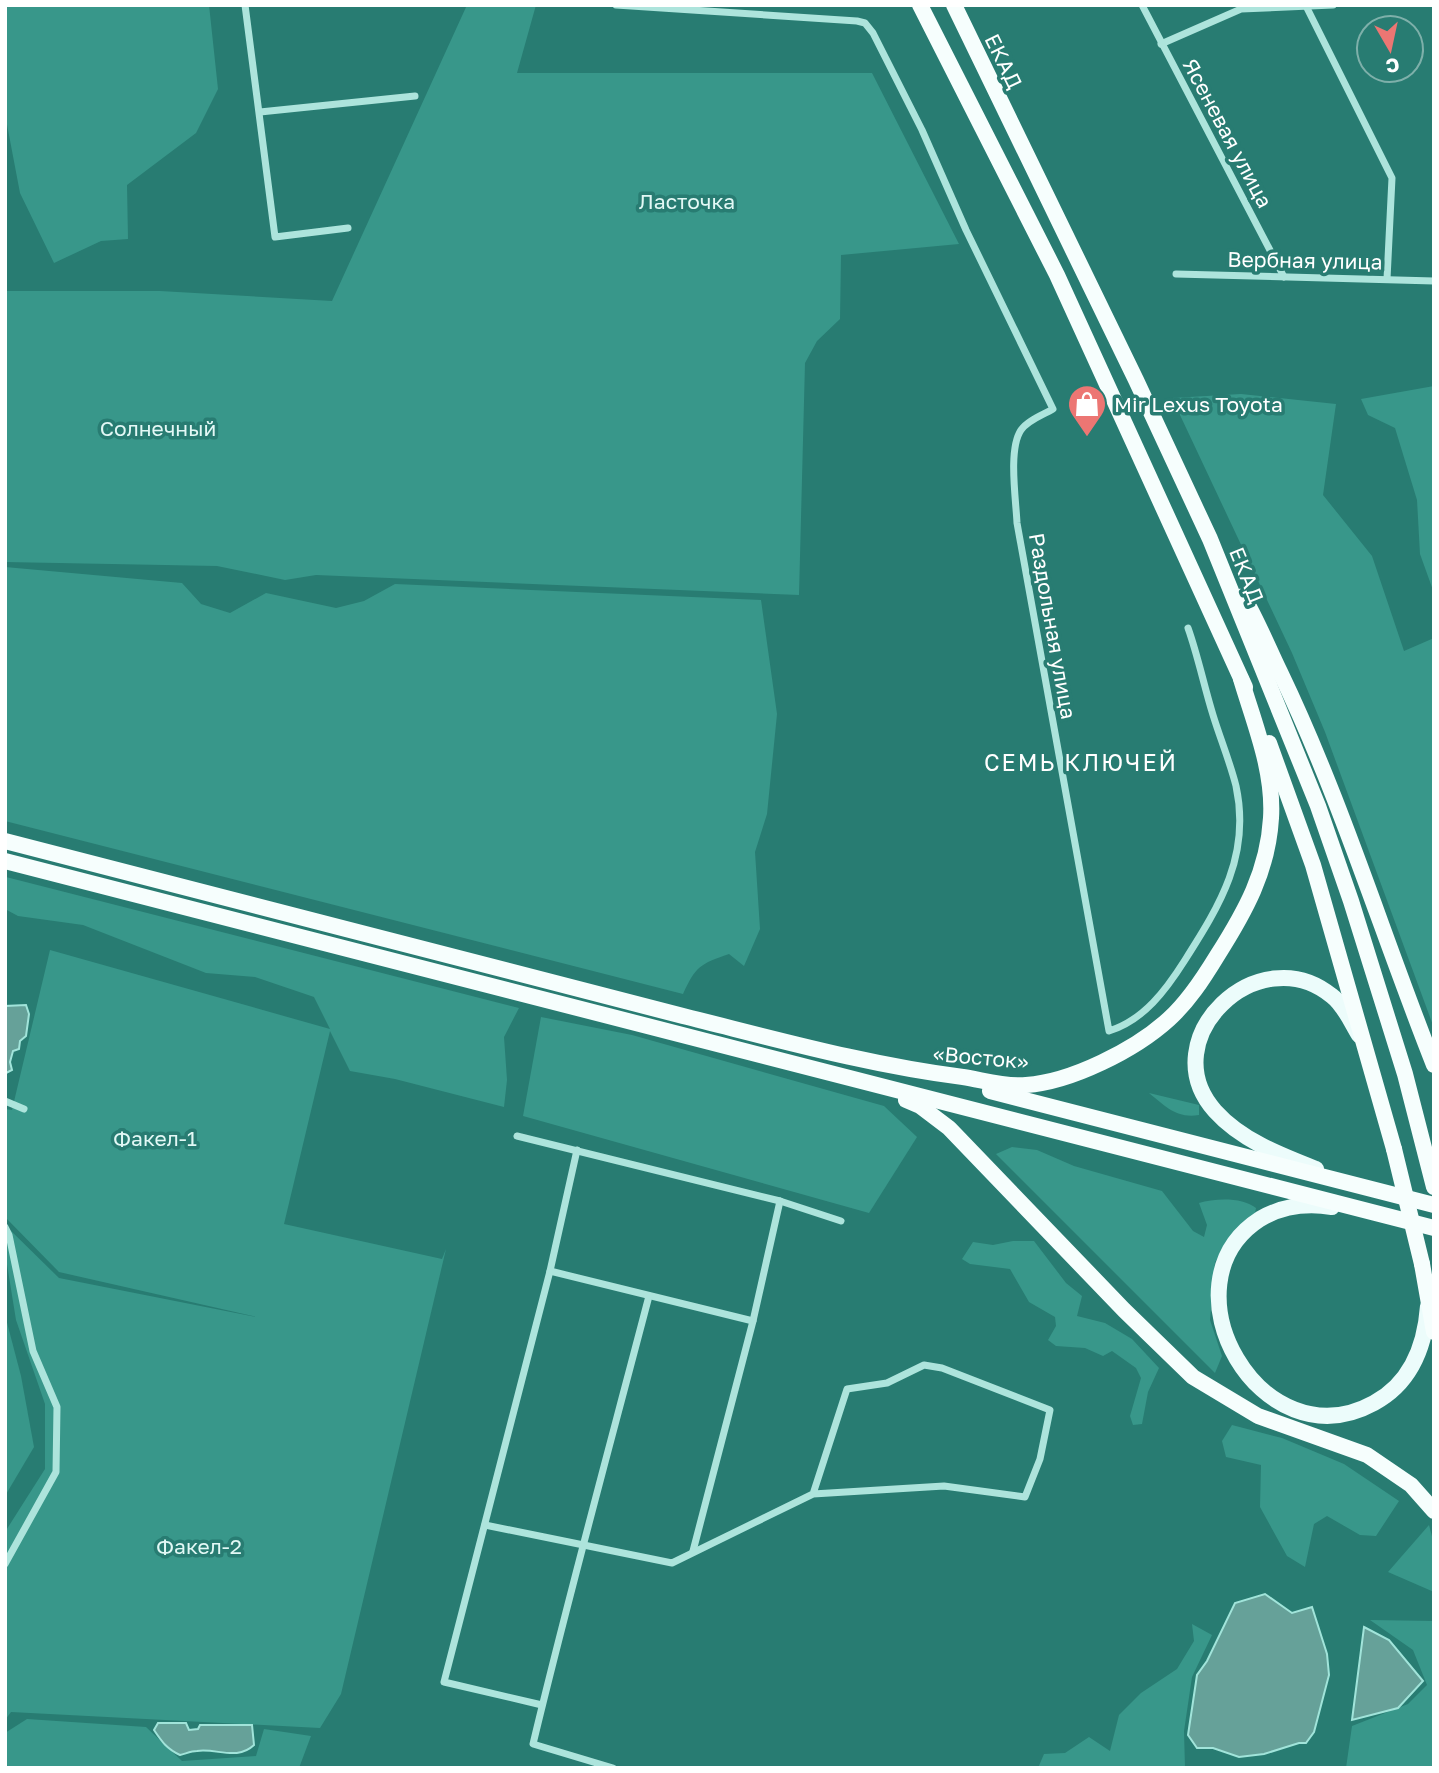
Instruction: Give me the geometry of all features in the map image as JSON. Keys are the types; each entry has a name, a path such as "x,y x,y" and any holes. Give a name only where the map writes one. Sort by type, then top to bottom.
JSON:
{"highway":[{"path":"920,5 1057,275 1241,678 1277,764 1313,865 1378,1091 1422,1264 1434,1332"},
{"name":"ЕКАД","path":"954,5 1210,539 1318,806 1396,1047 1434,1187"},
{"path":"1210,539 1248,605 1304,724 1365,877 1391,956 1434,1065"},
{"name":"«Восток»","path":"5,841 776,1040 910,1070 1027,1085 1055,1079 1119,1053 1170,1019 1209,969 1254,894 1263,870 1272,813 1265,759 1241,678"},
{"path":"5,861 1434,1228"},
{"path":"910,1070 1434,1205"},
{"path":"869,1084 920,1107 949,1128 1124,1310 1193,1377 1258,1416 1367,1455 1411,1485 1434,1511"}],"main road":[{"path":"1367,1053 1332,995 1306,982 1273,979 1236,991 1216,1008 1201,1037 1197,1070 1201,1090 1208,1101 1238,1131 1284,1156 1322,1172 1371,1187"},
{"path":"1378,1214 1326,1206 1284,1208 1265,1216 1240,1236 1222,1269 1219,1300 1225,1332 1245,1371 1277,1402 1304,1413 1329,1416 1367,1407 1399,1385 1417,1358 1427,1321 1426,1283"}],"street":[{"path":"245,5 275,237 348,228"},
{"path":"616,5 747,15 743,5"},
{"name":"Ясеневая улица","path":"1142,5 1284,277"},
{"path":"1161,44 1241,9 1333,5"},
{"path":"1306,6 1392,178 1387,279"},
{"name":"Раздольная улица","path":"747,15 857,21 865,23 873,33 922,130 966,230 1053,409 1022,428 1018,438 1014,465 1017,523 1108,1031 1126,1026 1153,1003 1173,979 1213,916 1230,881 1237,855 1239,808 1236,785 1188,628"},
{"path":"260,112 415,96"},
{"name":"Вербная улица","path":"1176,274 1434,281"},
{"path":"5,1101 24,1109"},
{"path":"517,1136 780,1201 841,1221"},
{"path":"542,1705 444,1682 550,1271 577,1150"},
{"path":"693,1551 753,1321 780,1201"},
{"path":"5,1227 9,1235 33,1351 57,1407 56,1472 5,1564"},
{"path":"550,1271 753,1321"},
{"path":"613,1768 533,1744 649,1296"},
{"path":"485,1525 671,1563 813,1494 944,1486 1025,1497 1040,1459 1050,1410 942,1368 924,1365 887,1383 847,1389 813,1494"}],"green space":[{"path":"5,5 209,5 218,89 196,133 127,185 128,239 101,241 54,263 20,193 5,114"},
{"name":"Солнечный","path":"467,5 536,5 517,73 872,73 959,244 841,255 840,319 817,341 805,363 799,595 316,575 285,580 217,566 5,562 5,291 160,291 332,301"},
{"path":"1434,386 1434,593 1420,554 1417,500 1395,428 1368,415 1361,399"},
{"path":"1241,394 1336,404 1323,495 1372,556 1404,651 1434,638 1434,1028 1325,732 1292,653 1172,398"},
{"path":"5,567 182,583 201,604 230,613 266,593 336,608 364,601 395,584 761,600 777,714 767,814 755,852 760,929 744,966 729,954 711,961 700,967 683,994 5,821"},
{"path":"6,877 519,1008 504,1037 507,1080 504,1107 395,1079 350,1071 330,1031 284,1224 442,1259 446,1249 341,1694 320,1728 11,1712 5,1720 5,1532 45,1469 45,1404 16,1320 5,1252 5,1225 59,1278 261,1318 59,1272 5,1217 5,1109 12,1110 50,950 330,1029 314,997 255,977 206,973 83,925 18,916 5,909"},
{"path":"541,1017 632,1035 884,1106 917,1137 869,1213 523,1116"},
{"path":"1149,1093 1199,1105 1199,1115 1178,1113"},
{"path":"1012,1147 1037,1150 1074,1166 1162,1191 1193,1231 1204,1237 1207,1225 1199,1203 1229,1200 1244,1202 1256,1208 1254,1218 1244,1222 1215,1262 1210,1320 1222,1356 1215,1373 996,1154"},
{"path":"1034,1241 1066,1283 1082,1296 1077,1316 1105,1323 1132,1339 1159,1368 1148,1392 1142,1424 1133,1425 1130,1416 1141,1378 1136,1368 1112,1351 1103,1356 1085,1348 1056,1346 1048,1340 1056,1326 1055,1317 1029,1302 1010,1269 970,1264 962,1259 973,1242 993,1245"},
{"path":"5,1315 21,1376 34,1447 5,1496"},
{"path":"1232,1425 1282,1438 1344,1464 1399,1501 1376,1536 1360,1535 1327,1516 1314,1524 1305,1567 1287,1556 1260,1507 1261,1465 1226,1457 1222,1441"},
{"path":"1429,1525 1434,1544 1434,1592 1388,1572"},
{"path":"1370,1620 1434,1621 1434,1768 1346,1768 1352,1726 1408,1704 1427,1685 1413,1650"},
{"path":"1192,1624 1212,1635 1192,1677 1184,1731 1185,1768 1038,1768 1044,1754 1065,1753 1089,1737 1110,1751 1119,1715 1141,1693 1177,1669 1194,1641"},
{"path":"27,1719 146,1727 182,1761 256,1756 264,1729 311,1736 299,1768 5,1768 5,1733"}],"water":[{"path":"26,1005 29,1014 26,1036 20,1041 19,1049 13,1051 10,1062 12,1070 6,1073 5,1077 5,1006"},
{"path":"1265,1594 1292,1613 1312,1607 1327,1654 1329,1675 1314,1732 1306,1743 1264,1754 1239,1757 1213,1748 1197,1748 1188,1735 1197,1675 1207,1661 1235,1603"},
{"path":"1364,1627 1389,1640 1423,1681 1398,1708 1352,1720"},
{"path":"158,1723 186,1723 189,1730 198,1729 200,1725 252,1725 254,1745 234,1753 193,1751 180,1755 162,1742 154,1730"}],"place":[{"name":"Mir Lexus Toyota","path":"1087,438"}],"district":[{"name":"СЕМЬ КЛЮЧЕЙ","path":"1081,762"}],"park label":[{"name":"Ласточка","path":"687,201"},
{"name":"Факел-1","path":"155,1138"},
{"name":"Факел-2","path":"199,1546"}]}
